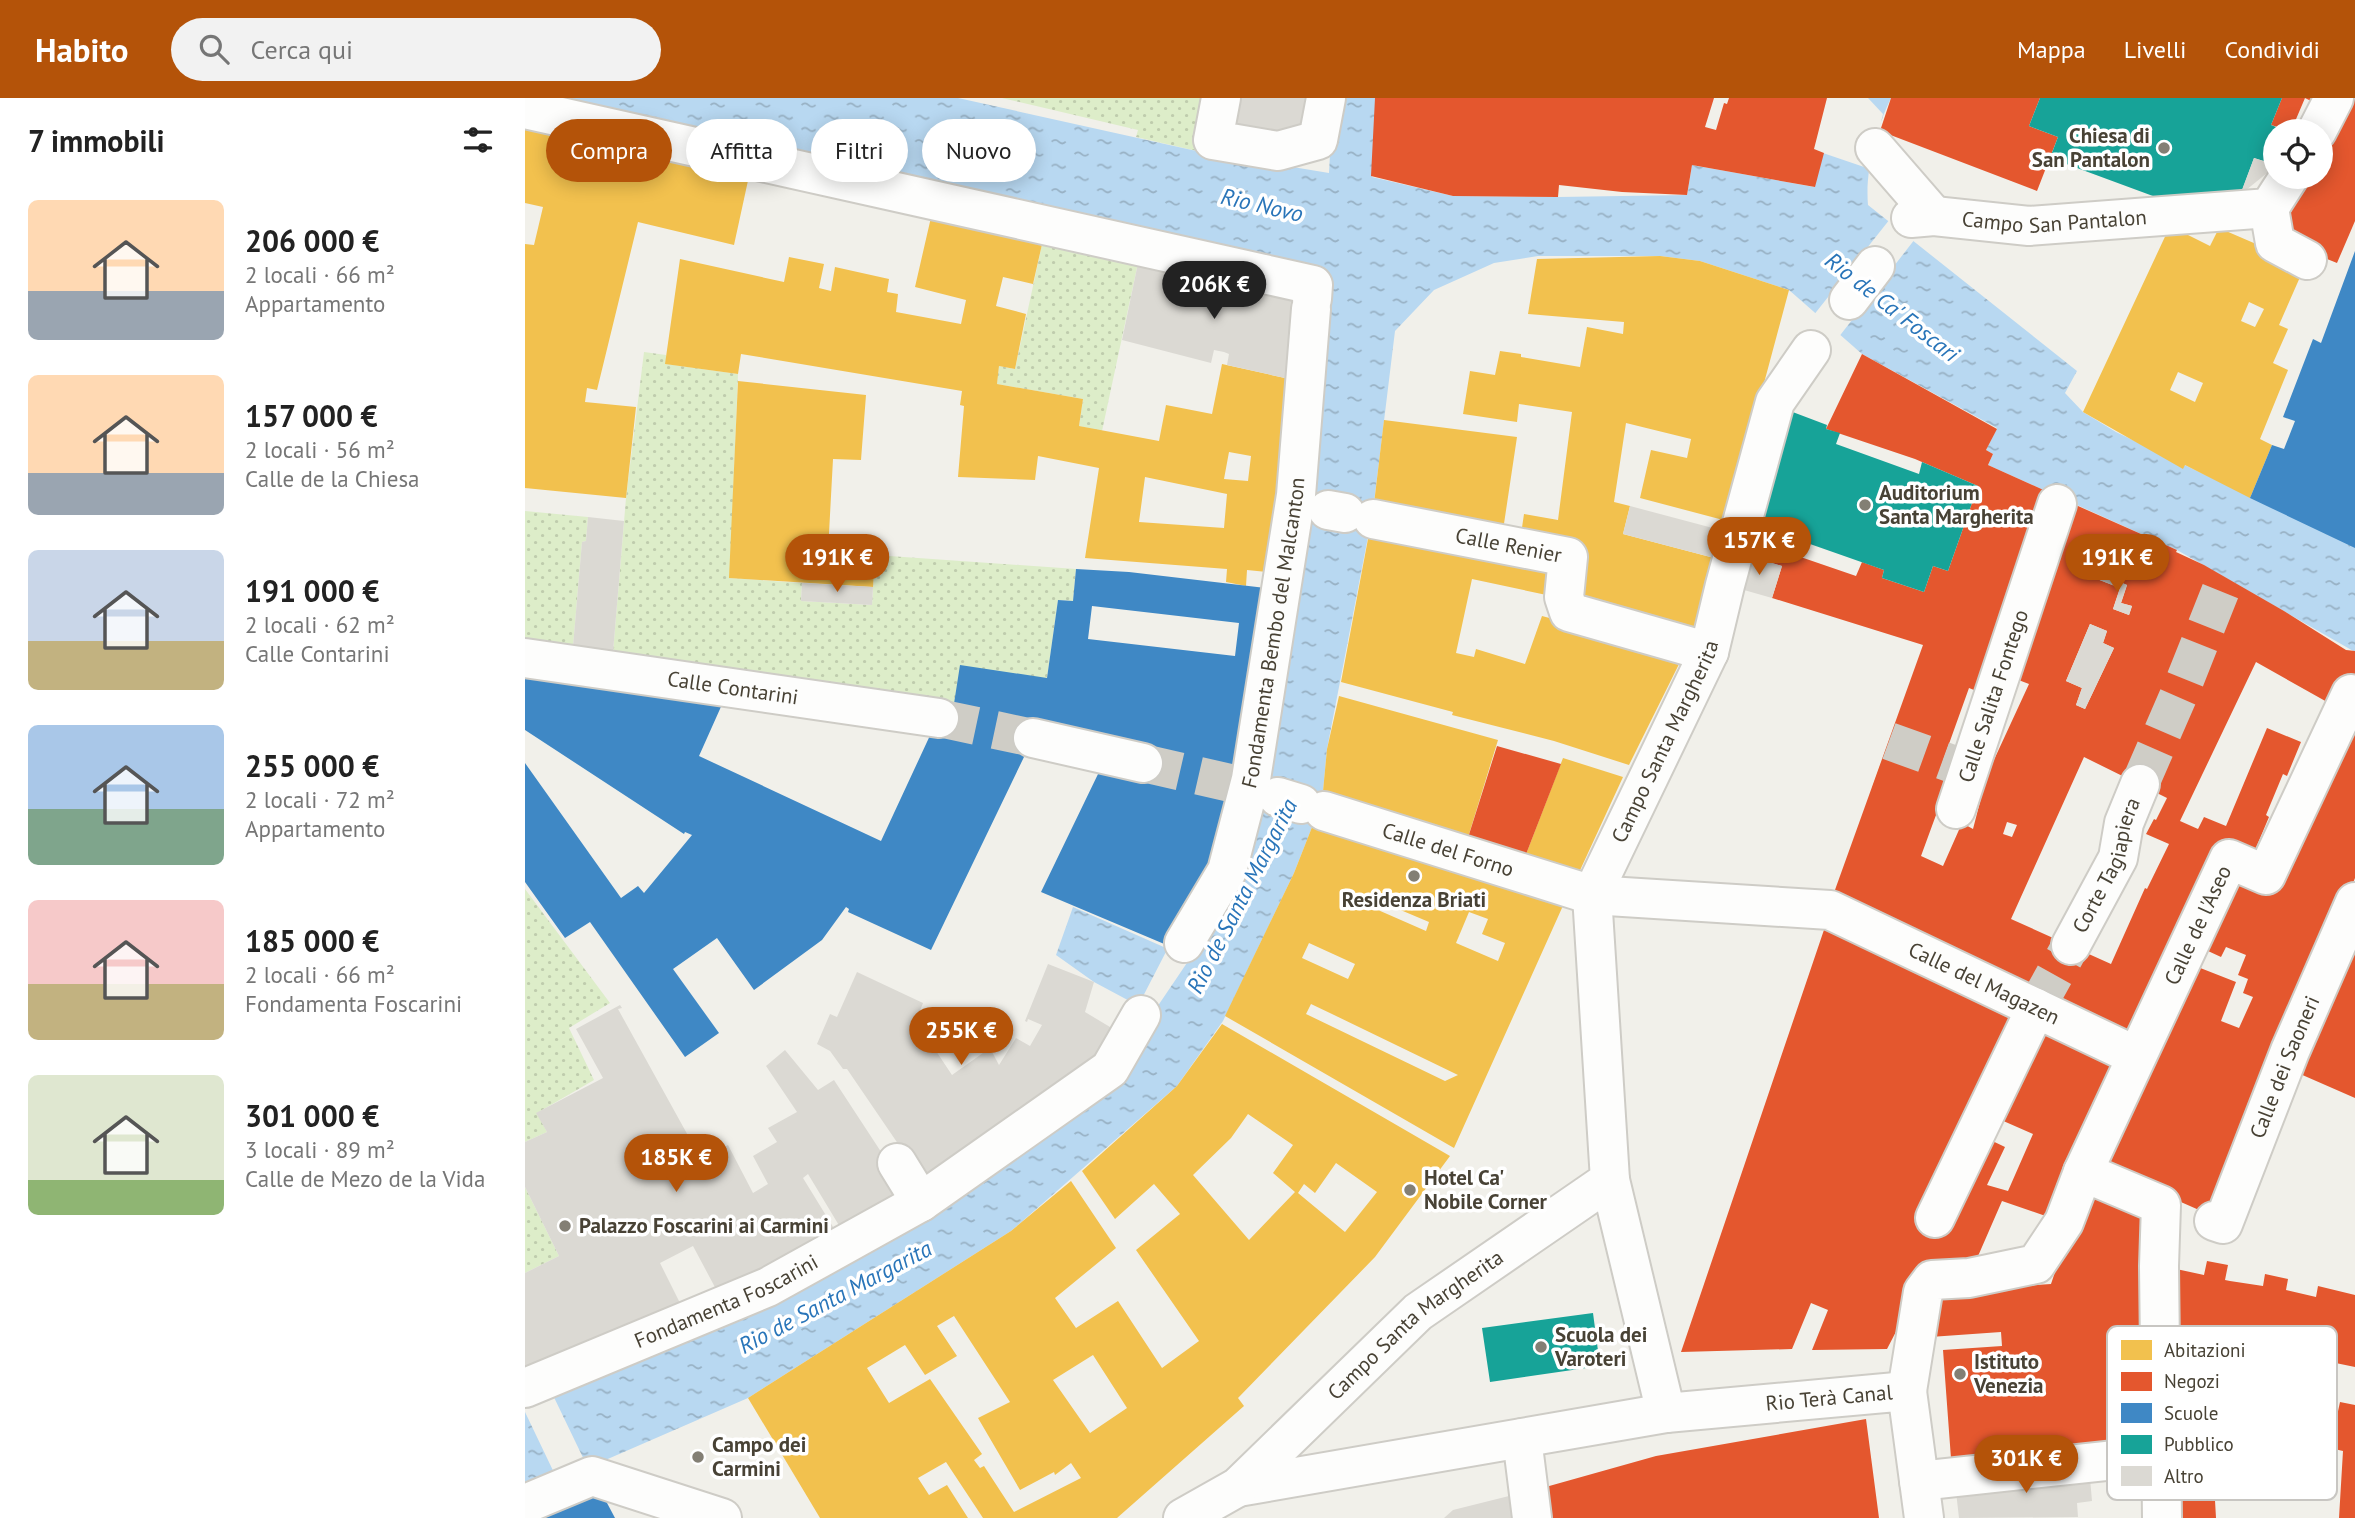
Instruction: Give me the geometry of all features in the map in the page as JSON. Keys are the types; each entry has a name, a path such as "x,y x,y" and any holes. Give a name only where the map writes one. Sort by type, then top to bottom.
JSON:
{"street":[{"path":"1220,98 1213,141 1278,151 1318,140 1325,98"},
{"path":"2323,119 2334,98"},
{"name":"Fondamenta Bembo del Malcanton","path":"525,109 1313,285 1296,495 1278,797 1227,871 1184,943"},
{"name":"Campo San Pantalon","path":"1875,148 1922,217 2029,226 2175,215 2279,192"},
{"path":"2279,192 2275,243 2307,260"},
{"path":"1849,300 1875,266"},
{"name":"Campo Santa Margherita","path":"1238,1488 1666,1413 1609,1180 1581,892 1709,652 1775,402 1811,350"},
{"name":"Calle Salita Fontego","path":"1956,809 2057,504"},
{"name":"Calle Renier","path":"1349,514 1568,557 1564,597 1569,612 1709,652"},
{"name":"Calle Contarini","path":"525,658 939,718"},
{"name":"Calle de l'Aseo","path":"1907,1391 1923,1292 1932,1280 1969,1278 2036,1264 2064,1222 2083,1172 2229,859 2266,875 2351,694"},
{"path":"1033,738 1143,763"},
{"name":"Corte Tagiapiera","path":"2071,945 2118,858 2124,823 2140,784"},
{"name":"Calle del Forno","path":"1278,797 1581,892"},
{"name":"Calle del Magazen","path":"1581,892 1830,910 2136,1056"},
{"name":"Calle dei Saoneri","path":"2214,1221 2224,1224 2290,1051 2355,902"},
{"path":"1935,1218 2036,1008"},
{"path":"897,1163 921,1202 1110,1069 1142,1015"},
{"path":"2083,1172 2161,1205 2159,1266 2163,1326"},
{"name":"Campo Santa Margherita","path":"1183,1518 1238,1488 1418,1312 1609,1180"},
{"name":"Fondamenta Foscarini","path":"525,1388 768,1287 921,1202"},
{"name":"Rio Terà Canal","path":"1666,1413 1907,1391 1924,1518"},
{"path":"1522,1438 1530,1505"},
{"path":"1919,1481 2107,1461"},
{"path":"525,1504 592,1476 722,1518"},
{"path":"2162,1500 2162,1518"}],"green space":[{"path":"1002,98 1211,98 1201,152 1136,137 1138,130"},
{"path":"1043,240 1138,263 1102,431 1079,426 1083,399 997,384 999,366 1015,369"},
{"path":"644,352 666,355 666,364 738,374 730,578 802,583 801,601 872,605 875,555 1076,569 1073,601 1058,600 1047,678 953,710 612,664 626,498"},
{"path":"525,511 588,517 586,541 582,542 572,658 525,652"},
{"path":"525,889 610,1003 569,1028 594,1080 537,1113 547,1132 525,1142"},
{"path":"525,1187 559,1256 525,1273"}],"water":[{"path":"551,98 958,98 1201,152 1329,173 1333,98 1377,98 1372,177 1453,196 1687,195 1692,165 1814,187 1838,98 1891,98 1873,150 1868,178 1868,205 2077,371 2065,393 2083,412 2116,432 2355,547 2355,652 2177,550 1988,465 1993,454 1986,450 1997,428 1862,354 1789,290 1700,261 1660,256 1538,256 1494,263 1434,290 1395,331 1373,511 1327,749 1322,802 1294,873 1223,1021 1177,1086 1011,1231 748,1398 525,1495 525,1404 958,1192 1137,1005 1094,982 1056,955 1073,907 1191,959 1307,497 1325,269 1213,252 908,181 908,119 811,119 811,158 797,155 797,119 686,119 686,129 672,126 672,119 641,119"}],"pier":[{"path":"1835,98 1868,98 1883,114 1870,169 1820,152"},
{"path":"1890,219 1915,239 1838,338 1813,316"},
{"path":"1169,946 1195,951 1149,1019 1138,1006"},
{"path":"550,1389 588,1468 558,1481 525,1412 525,1400"}],"building: Abitazioni":[{"path":"525,123 546,128 546,182 672,182 672,158 686,161 686,182 748,182 734,245 638,222 597,390 587,388 585,402 636,407 626,498 525,488 525,244 534,245 543,207 525,203"},
{"path":"932,213 1043,240 1033,284 1003,277 996,306 1026,314 1015,369 999,366 997,384 1083,399 1079,426 1159,441 1166,405 1212,414 1222,364 1294,380 1277,573 1247,570 1246,586 1226,582 1227,569 1085,558 1099,468 1038,456 1035,480 958,477 964,406 960,405 962,391 741,354 738,374 665,364 680,259 784,282 789,257 824,264 819,288 831,291 835,267 889,279 887,292 898,294 896,312 961,324 966,300 915,287","holes":["1229,452 1251,456 1248,481 1224,479","1145,477 1227,494 1224,528 1139,522"]},
{"path":"2170,226 2210,246 2219,228 2304,268 2279,325 2288,329 2273,363 2288,370 2260,439 2272,445 2250,498 2185,465 2183,469 2083,412","holes":["2249,302 2264,309 2255,327 2241,321","2178,372 2203,383 2195,402 2170,390"]},
{"path":"1660,256 1700,261 1789,290 1727,521 1640,498 1651,450 1687,458 1691,439 1626,423 1614,502 1630,506 1623,534 1718,559 1693,636 1577,604 1520,541 1524,514 1558,520 1572,412 1519,404 1517,422 1463,414 1470,371 1495,375 1500,351 1580,367 1587,327 1623,334 1624,322 1528,314 1537,259"},
{"path":"738,381 866,395 861,460 833,459 828,552 875,555 873,587 729,578"},
{"path":"1384,420 1517,437 1502,537 1373,512"},
{"path":"1371,523 1564,560 1556,597 1472,579 1456,653 1474,657 1476,649 1525,664 1542,616 1684,654 1629,765 1554,741 1452,715 1453,712 1341,682"},
{"path":"1339,696 1498,740 1466,844 1322,802 1327,749"},
{"path":"1889,741 1943,761 1940,769 1951,774 1937,814 1872,788"},
{"path":"1563,758 1623,777 1576,879 1523,862"},
{"path":"1316,817 1566,899 1454,1148 1225,1016 1294,873","holes":["1365,895 1429,922 1426,931 1362,903","1469,912 1488,919 1482,934 1505,943 1498,961 1456,943","1309,943 1355,964 1348,979 1302,958","1311,1004 1458,1075 1445,1081 1306,1014"]},
{"path":"1222,1024 1450,1156 1375,1257 1238,1398 1244,1406 1117,1518 983,1518 946,1462 918,1478 929,1495 947,1485 968,1518 820,1518 748,1398 1011,1231 1071,1181 1116,1248 1055,1298 1076,1328 1118,1301 1162,1368 1199,1341 1136,1250 1180,1214 1154,1184 1115,1219 1082,1171 1177,1086","holes":["1248,1114 1293,1145 1273,1173 1295,1192 1249,1240 1193,1175 1231,1138","1336,1163 1377,1192 1345,1232 1298,1193 1304,1184 1315,1193","954,1316 1010,1402 978,1418 1020,1490 1054,1472 1055,1475 1071,1463 1081,1478 1014,1512 984,1466 980,1468 974,1460 982,1454 930,1379 889,1403 867,1368 905,1345 925,1375 957,1356 937,1326","1093,1355 1127,1408 1090,1433 1053,1380"]}],"building: Negozi":[{"path":"1375,98 1714,98 1705,127 1716,130 1724,103 1727,104 1729,98 1827,98 1814,149 1824,153 1815,187 1692,165 1687,195 1559,185 1558,197 1453,196 1371,176"},
{"path":"1891,98 2040,98 2029,126 2058,137 2037,191 1880,131"},
{"path":"2282,98 2305,98 2296,119 2273,119"},
{"path":"2305,98 2327,98 2323,107"},
{"path":"2341,98 2355,98 2355,221 2337,263 2280,240 2300,189 2333,189 2332,119"},
{"path":"1862,354 1997,429 1986,450 1993,454 1988,465 2048,492 1984,694 1969,688 1940,769 1951,774 1921,856 1943,866 1962,823 1973,829 1987,775 2029,684 2008,676 2069,502 2177,550 2176,552 2284,611 2346,650 2355,651 2355,696 2336,707 2256,662 2180,821 2198,829 2204,817 2226,826 2267,728 2301,742 2287,776 2283,774 2250,862 2136,1035 1831,901 1923,645 1772,598 1782,566 1746,555 1755,525 1776,532 1773,543 1787,549 1786,552 1856,576 1862,562 1884,570 1882,578 1924,592 1933,566 1948,571 1978,486 1915,459 1826,429","holes":["2099,573 2127,585 2121,603 2132,606 2129,615 2113,609 2120,588 2097,579","2090,624 2107,631 2103,643 2114,648 2085,709 2076,705 2082,688 2066,681","2084,757 2167,798 2146,834 2169,844 2147,889 2145,888 2111,964 2011,919","2007,822 2017,825 2012,837 2003,834"]},
{"path":"2355,701 2355,878 2215,1217 2092,1163 2185,962 2236,982 2221,1021 2239,1028 2253,997 2243,993 2248,979 2238,975 2246,955 2226,947 2221,957 2195,945 2231,867 2256,877"},
{"path":"1497,746 1561,764 1523,862 1466,844"},
{"path":"1828,918 2028,1011 1982,1136 2005,1147 1987,1185 2008,1191 2033,1134 1992,1116 2039,1017 2126,1056 2057,1220 2002,1201 1975,1263 1928,1270 1887,1349 1812,1350 1828,1310 1811,1303 1792,1349 1681,1352"},
{"path":"2355,947 2355,1098 2291,1070"},
{"path":"2085,1183 2147,1208 2150,1326 2107,1326 2107,1454 1952,1472 1943,1350 2002,1346 2001,1332 1930,1337 1929,1292 2051,1284"},
{"path":"2207,1261 2228,1265 2225,1280 2263,1286 2265,1274 2288,1279 2286,1290 2316,1297 2318,1286 2355,1295 2355,1367 2337,1363 2337,1326 2168,1326 2167,1267 2204,1275"},
{"path":"2340,1402 2355,1405 2355,1518 2339,1518 2343,1451 2337,1450 2337,1416"},
{"path":"1866,1419 1879,1518 1539,1518 1535,1490 1656,1456"},
{"path":"2171,1500 2215,1500 2216,1518 2171,1518"}],"building: Scuole":[{"path":"2355,251 2355,548 2250,498 2272,445 2284,449 2295,421 2283,417 2313,339 2321,343"},
{"path":"1076,569 1129,572 1274,589 1212,870 1169,946 1041,892 1099,772 1037,730 931,950 848,912 846,907 822,940 754,990 717,938 673,969 719,1033 685,1057 590,922 565,938 525,882 525,763 621,898 638,886 644,893 692,835 685,832 684,834 525,730 525,672 724,700 699,756 881,841 933,729 953,710 960,665 1047,678 1058,600 1073,601","holes":["1092,606 1239,623 1235,656 1088,639"]},
{"path":"598,1486 615,1518 525,1518"}],"building: Pubblico":[{"name":"Chiesa di San Pantalon","path":"2040,98 2282,98 2273,119 2263,119 2263,161 2254,158 2240,196 2180,206 2050,158 2058,137 2029,126"},
{"name":"Auditorium Santa Margherita","path":"1790,411 1840,433 1836,444 1919,474 1922,462 1978,486 1948,571 1933,566 1924,592 1882,578 1884,570 1753,524"},
{"name":"Scuola dei Varoteri","path":"1593,1313 1600,1366 1490,1382 1482,1328"}],"building: Altro":[{"path":"1230,98 1316,98 1310,136 1226,124"},
{"path":"2254,158 2263,161 2263,176 2240,195"},
{"path":"1138,263 1303,300 1294,380 1227,365 1229,354 1224,352 1214,350 1211,363 1122,340"},
{"path":"1630,506 1724,531 1718,559 1623,534"},
{"path":"588,517 624,521 612,664 572,658 582,542 586,541"},
{"path":"1746,555 1782,566 1772,598 1737,588"},
{"path":"2099,573 2127,585 2121,603 2132,606 2129,615 2113,609 2120,588 2097,579"},
{"path":"802,583 873,587 872,605 801,601"},
{"path":"2090,624 2107,631 2103,643 2114,648 2085,709 2076,705 2082,688 2066,681"},
{"path":"1048,964 1094,982 1085,1012 1120,1033 1103,1062 920,1185 905,1154 847,1069 843,1069 830,1051 817,1044 830,1014 837,1017 857,972 923,1003 916,1021 952,1075 990,1048 999,1065 1016,1038 1030,1046 1042,1025 1028,1019 1025,1021"},
{"path":"620,1005 622,1008 618,1009 701,1159 728,1145 753,1193 768,1184 753,1156 777,1142 768,1128 797,1112 766,1066 785,1050 818,1090 834,1080 908,1193 843,1232 808,1174 803,1178 838,1235 717,1291 693,1246 660,1263 681,1305 525,1373 525,1273 559,1256 525,1187 525,1142 547,1132 536,1113 603,1078 576,1029"},
{"path":"2089,1467 2092,1501 2077,1503 2078,1517 1959,1518 1955,1483"},
{"path":"1521,1493 1525,1518 1444,1518 1453,1510"}],"tunnel":[{"path":"2140,784 2226,577"},
{"path":"939,718 1033,738"},
{"path":"1889,741 1969,770"},
{"path":"1143,763 1239,785"},
{"path":"2036,1008 2071,945"}],"place":[{"name":"Chiesa di San Pantalon","path":"2164,148"},
{"name":"Auditorium Santa Margherita","path":"1865,505"},
{"name":"Residenza Briati","path":"1414,876"},
{"name":"Hotel Ca' Nobile Corner","path":"1410,1190"},
{"name":"Palazzo Foscarini ai Carmini","path":"565,1226"},
{"name":"Scuola dei Varoteri","path":"1541,1347"},
{"name":"Istituto Venezia","path":"1960,1374"},
{"name":"Campo dei Carmini","path":"698,1457"}],"water label":[{"name":"Rio Novo","path":"1262,205"},
{"name":"Rio de Ca' Foscari","path":"1892,307"},
{"name":"Rio de Santa Margarita","path":"1242,896"},
{"name":"Rio de Santa Margarita","path":"835,1297"}]}
